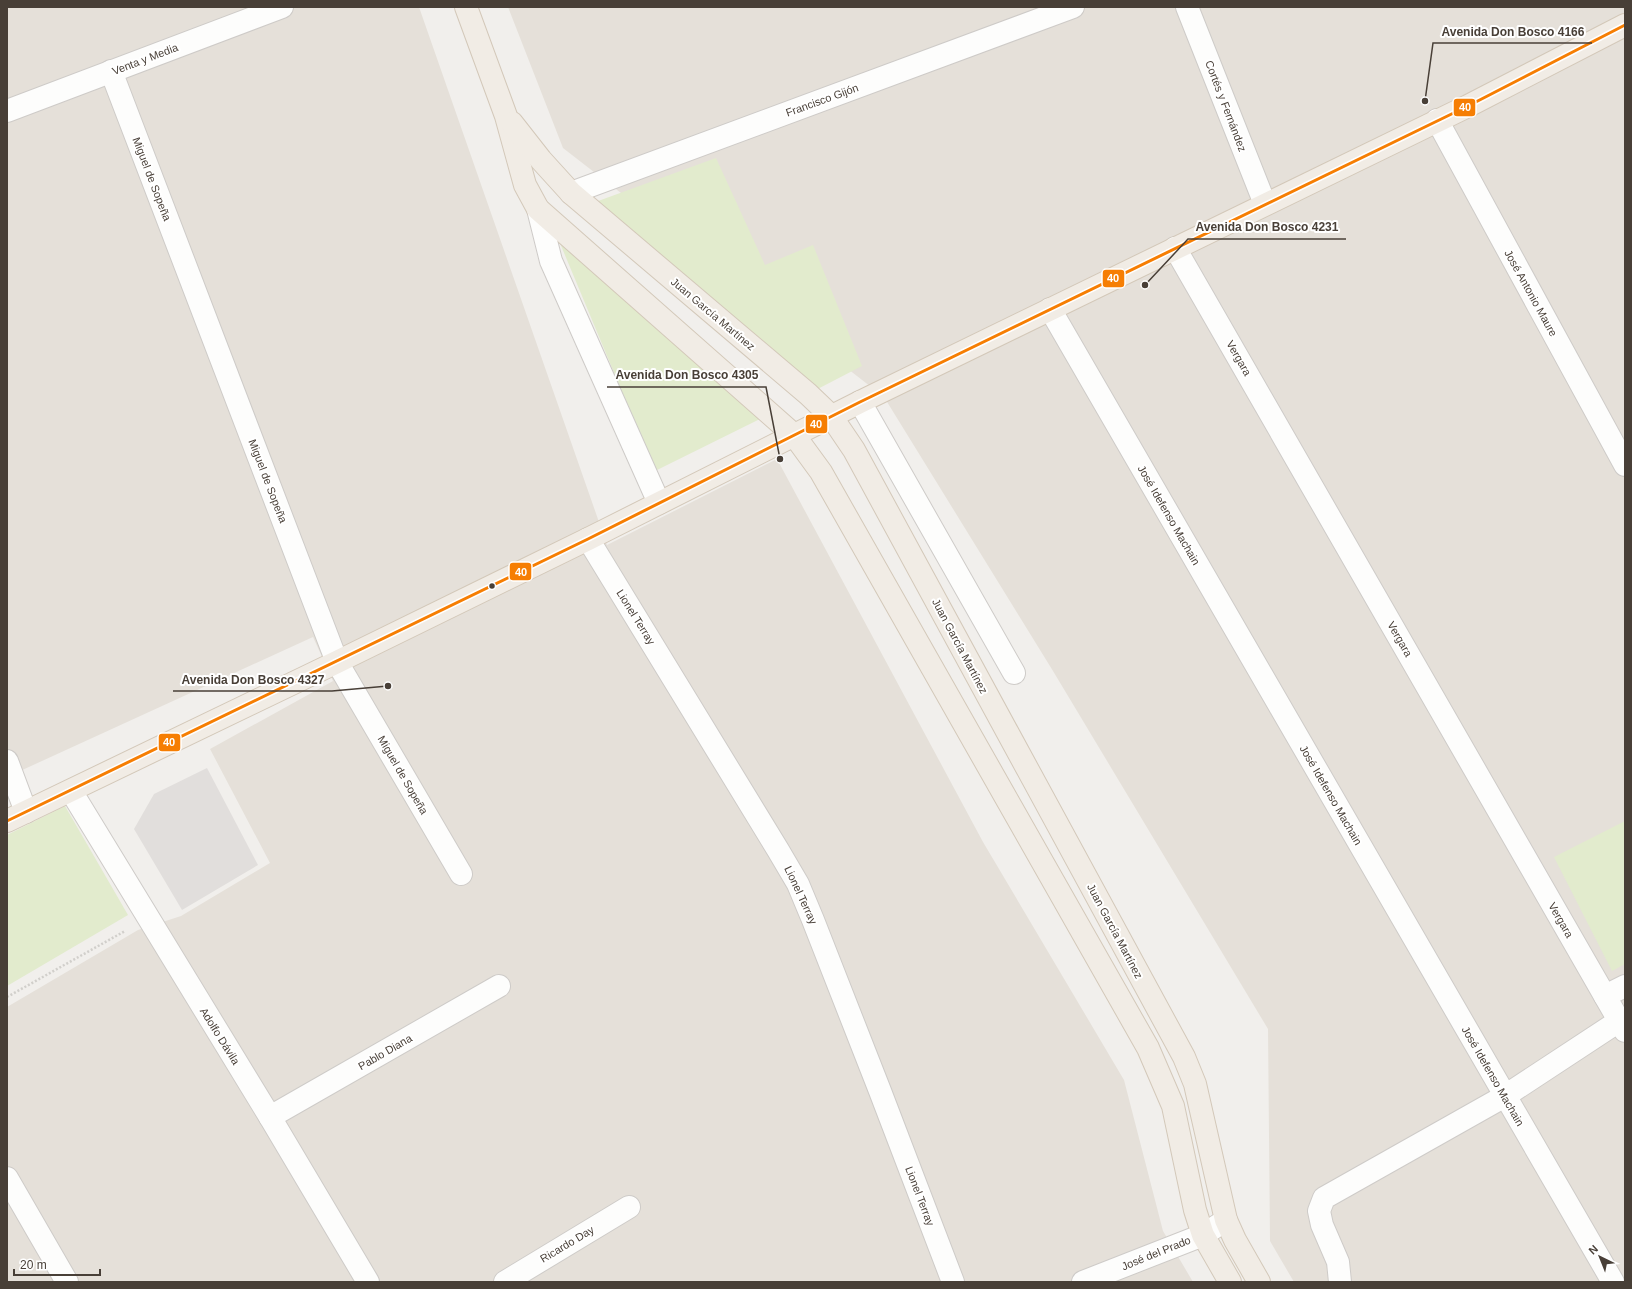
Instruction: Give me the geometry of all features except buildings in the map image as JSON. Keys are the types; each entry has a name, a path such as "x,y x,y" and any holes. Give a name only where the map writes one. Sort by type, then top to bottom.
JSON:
{"main road":[{"name":"Juan García Martínez","path":"466,7 506,116 525,185 538,209 794,435 821,472 1148,1048 1173,1106 1195,1210 1203,1235 1230,1282"},
{"path":"16,816 71,791 588,539 830,416 1436,120 1468,106 1625,25"},
{"name":"Juan García Martínez","path":"506,116 541,160 571,193 808,394 830,416 854,450 1184,1058 1195,1084 1226,1220 1235,1240 1259,1282"}],"street":[{"name":"Venta y Media","path":"7,111 282,7"},
{"name":"Francisco Gijón","path":"571,193 1073,7"},
{"name":"Cortés y Fernández","path":"1187,7 1265,204"},
{"name":"Miguel de Sopeña","path":"111,71 337,662 461,874"},
{"name":"José Antonio Maure","path":"1436,120 1625,465"},
{"path":"538,209 551,261 659,503"},
{"name":"Vergara","path":"1175,248 1622,1026"},
{"name":"José Idefenso Machain","path":"1050,308 1613,1282"},
{"path":"860,402 1014,673"},
{"name":"Lionel Terray","path":"588,539 798,884 880,1091 952,1282"},
{"path":"7,761 16,816"},
{"name":"Adolfo Dávila","path":"71,791 270,1117 368,1282"},
{"name":"Pablo Diana","path":"270,1117 499,986"},
{"path":"1605,996 1625,986"},
{"path":"1340,1282 1338,1262 1322,1226 1318,1211 1324,1198 1505,1096 1622,1026"},
{"path":"7,1178 67,1282"},
{"name":"Ricardo Day","path":"505,1282 629,1207"},
{"name":"José del Prado","path":"1084,1282 1203,1235 1226,1220"}],"path":[{"path":"7,997 148,918"}],"shaded area":[{"path":"7,7 419,7 607,545 777,459 983,842 1124,1080 1163,1231 1193,1282 7,1282 7,1007 138,930 181,916 270,863 210,749 333,681 313,637 7,777"},
{"path":"508,7 1625,7 1625,1282 1294,1282 1270,1241 1268,1029 1053,671 884,397 563,148"},
{"path":"207,768 258,865 182,910 134,829 154,794"}],"green space":[{"path":"716,158 765,265 813,245 862,366 808,394 579,208"},
{"path":"557,236 768,415 655,471"},
{"path":"65,806 128,915 7,986 7,835"},
{"path":"1625,821 1625,964 1612,971 1554,857"}],"transit line":[{"name":"40","path":"7,821 588,539 860,402 1468,106 1625,25"}],"place":[{"name":"Avenida Don Bosco 4166","path":"1425,101"},
{"name":"Avenida Don Bosco 4231","path":"1145,285"},
{"name":"Avenida Don Bosco 4305","path":"780,459"},
{"name":"Avenida Don Bosco 4327","path":"388,686"}]}
